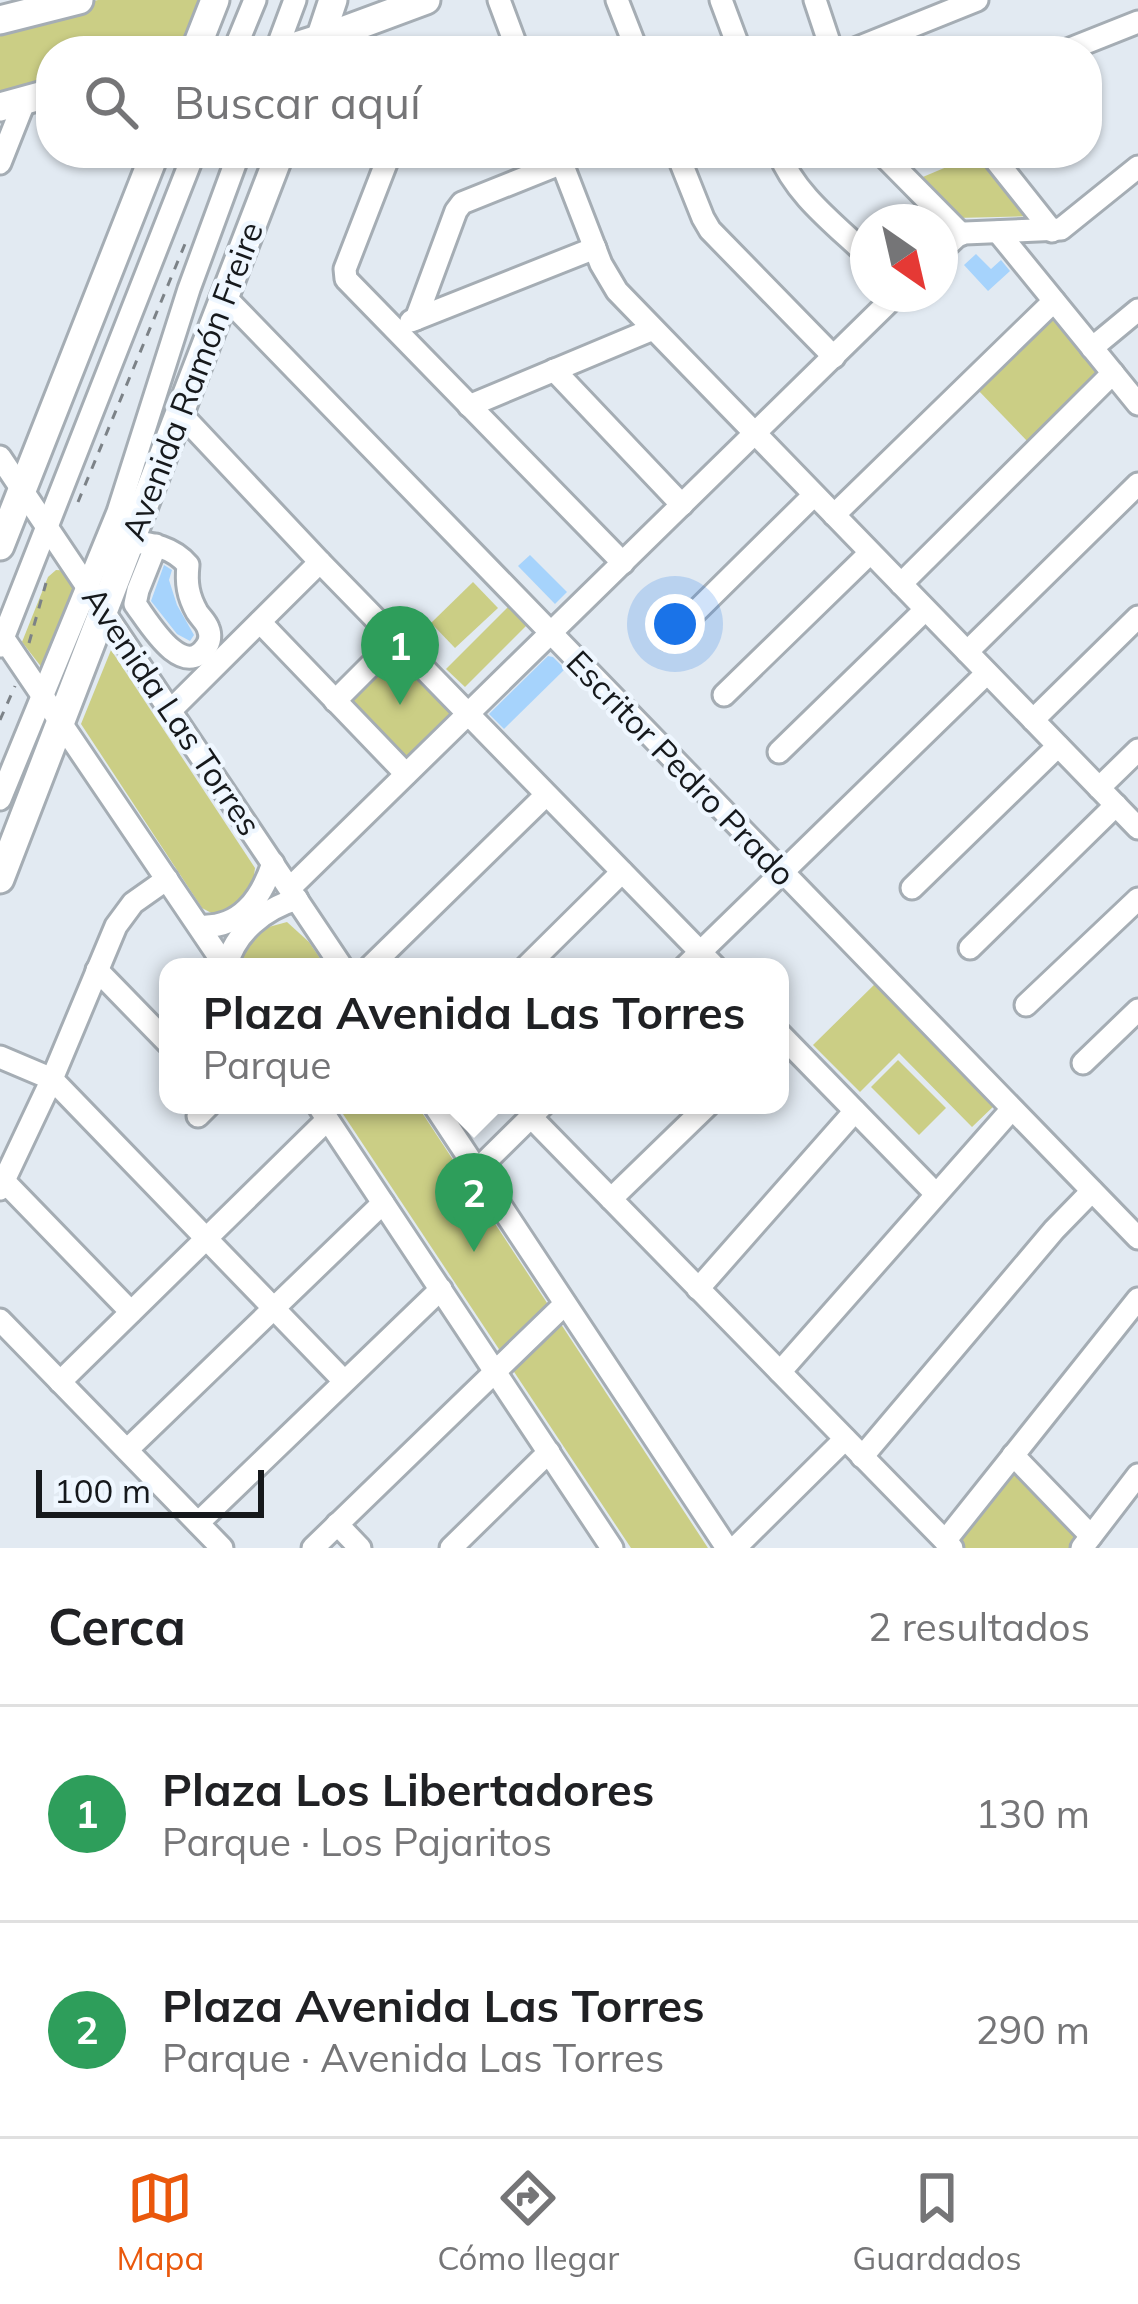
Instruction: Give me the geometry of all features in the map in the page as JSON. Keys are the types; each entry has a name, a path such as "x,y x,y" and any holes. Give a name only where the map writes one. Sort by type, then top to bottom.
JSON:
{"main road":[{"path":"9,12 79,0"},
{"path":"201,36 215,0"},
{"path":"333,0 343,20 361,25"},
{"path":"321,36 333,0"},
{"path":"337,36 426,0"},
{"path":"0,547 148,168"},
{"name":"Avenida Ramón Freire","path":"0,879 62,724 96,598 143,543 179,412 274,168"}],"street":[{"path":"240,36 255,0"},
{"path":"283,36 296,0"},
{"path":"499,0 512,36"},
{"path":"617,0 631,36"},
{"path":"721,0 734,36"},
{"path":"815,0 827,36"},
{"path":"887,36 977,0"},
{"path":"1102,36 1138,22"},
{"path":"0,163 25,100"},
{"path":"958,237 1065,227 1138,167"},
{"path":"188,168 53,537 1,639 220,958"},
{"path":"0,799 44,697 96,598 160,380 234,168"},
{"path":"384,168 344,275 623,563"},
{"path":"416,319 462,203 538,168"},
{"path":"564,168 611,283 1138,828"},
{"path":"683,168 710,230 834,356"},
{"path":"785,168 796,186 850,238"},
{"path":"896,168 961,234"},
{"path":"1002,168 1052,231"},
{"path":"998,232 1138,404"},
{"path":"394,328 595,248"},
{"path":"834,515 1054,301"},
{"path":"160,380 222,306"},
{"name":"Escritor Pedro Prado","path":"222,306 550,634 1138,1238"},
{"path":"1092,348 1138,310"},
{"path":"229,958 257,918 293,893 406,774 879,312"},
{"path":"469,406 653,329"},
{"path":"554,370 682,505"},
{"path":"901,584 1113,373"},
{"path":"179,412 622,872 697,958"},
{"name":"Avenida Las Torres","path":"0,457 336,958"},
{"path":"967,652 1138,484"},
{"path":"668,639 814,495"},
{"path":"143,543 179,554 188,565 187,590 209,630 210,642 203,651 189,657 177,655 135,604 143,543"},
{"path":"724,695 870,553"},
{"path":"172,710 320,562"},
{"path":"779,752 926,610"},
{"path":"1033,720 1138,617"},
{"path":"260,622 406,774"},
{"path":"335,700 396,640"},
{"path":"704,958 782,873 987,673"},
{"path":"912,888 1058,746"},
{"path":"1099,788 1138,750"},
{"path":"379,958 546,794"},
{"path":"970,947 1116,806"},
{"path":"199,926 220,926 246,912 262,892 273,863"},
{"path":"535,958 622,872"},
{"path":"131,1312 2,1185 120,917 167,878"},
{"path":"1026,1005 1138,899"},
{"path":"97,970 159,1034"},
{"path":"1083,1063 1138,1010"},
{"path":"789,1043 937,1194"},
{"path":"0,1057 52,1079 344,1381"},
{"path":"780,1372 1012,1109"},
{"path":"698,1289 855,1111"},
{"path":"60,1382 206,1240 320,1114"},
{"path":"323,1114 549,1452 600,1543"},
{"path":"440,1114 731,1548 845,1439"},
{"path":"477,1170 534,1114"},
{"path":"540,1114 611,1199 948,1544 1138,1299"},
{"path":"611,1199 699,1114"},
{"path":"862,1456 1092,1191"},
{"path":"127,1450 383,1203"},
{"path":"198,1523 441,1289"},
{"path":"313,1548 566,1304"},
{"path":"0,1320 222,1548"},
{"path":"451,1548 549,1452"},
{"path":"1013,1455 1087,1542 1138,1475"},
{"path":"337,1524 360,1548"}],"path":[{"path":"74,512 187,238"},
{"path":"0,720 23,667 53,537"}],"green space":[{"path":"98,0 199,0 186,36 36,36 36,90 0,100 0,25"},
{"path":"944,168 993,168 1033,216 958,218 958,204 942,204 918,179"},
{"path":"1050,317 1098,373 1029,443 976,388"},
{"path":"56,570 73,571 79,580 46,673 22,642 48,577"},
{"path":"473,582 498,608 455,648 431,623"},
{"path":"510,605 528,624 465,687 446,669"},
{"path":"111,650 255,868 251,899 217,916 202,908 81,724"},
{"path":"394,650 455,709 456,717 410,761 403,761 345,702"},
{"path":"287,922 320,958 239,958 254,931"},
{"path":"877,982 997,1103 972,1127 899,1053 860,1092 813,1045"},
{"path":"898,1060 946,1108 919,1135 871,1087"},
{"path":"343,1114 423,1114 708,1548 631,1548"},
{"path":"1015,1464 1082,1534 1071,1548 964,1548 954,1538"}],"building":[{"path":"976,254 991,269 1001,260 1010,271 988,291 964,265"},
{"path":"530,555 567,592 555,604 518,566"},
{"path":"164,565 172,570 169,580 194,635 190,641 177,634 151,601"},
{"path":"548,656 565,669 504,729 489,714"}],"place":[{"name":"Plaza Los Libertadores","path":"400,705"},
{"name":"Plaza Avenida Las Torres","path":"474,1252"}]}
